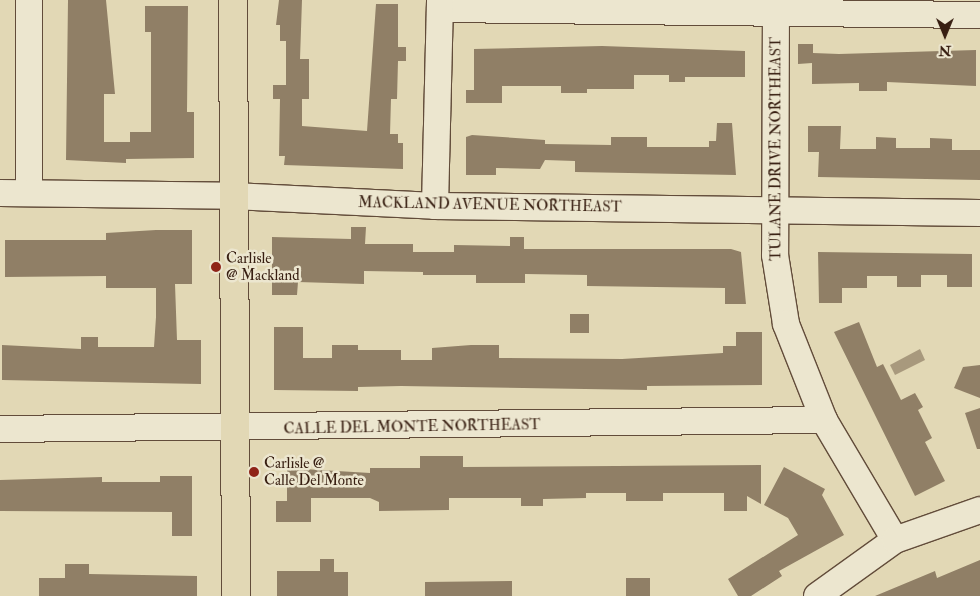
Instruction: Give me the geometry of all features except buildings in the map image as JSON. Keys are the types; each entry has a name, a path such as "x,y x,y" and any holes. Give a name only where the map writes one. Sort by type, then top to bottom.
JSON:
{"main road":[{"path":"233,0 236,596"}],"street":[{"path":"29,192 30,0"},
{"path":"435,206 440,4 776,5 978,10"},
{"name":"TULANE DRIVE NORTHEAST","path":"776,5 775,255 786,324 824,420 895,540"},
{"name":"MACKLAND AVENUE NORTHEAST","path":"0,193 233,196 435,206 980,213"},
{"name":"CALLE DEL MONTE NORTHEAST","path":"0,429 235,429 824,420"},
{"path":"817,596 895,540 980,510"}],"shaded area":[{"path":"920,349 925,360 895,375 890,365"}],"place":[{"name":"Carlisle @ Mackland","path":"216,267"},
{"name":"Carlisle @ Calle Del Monte","path":"254,472"}]}
